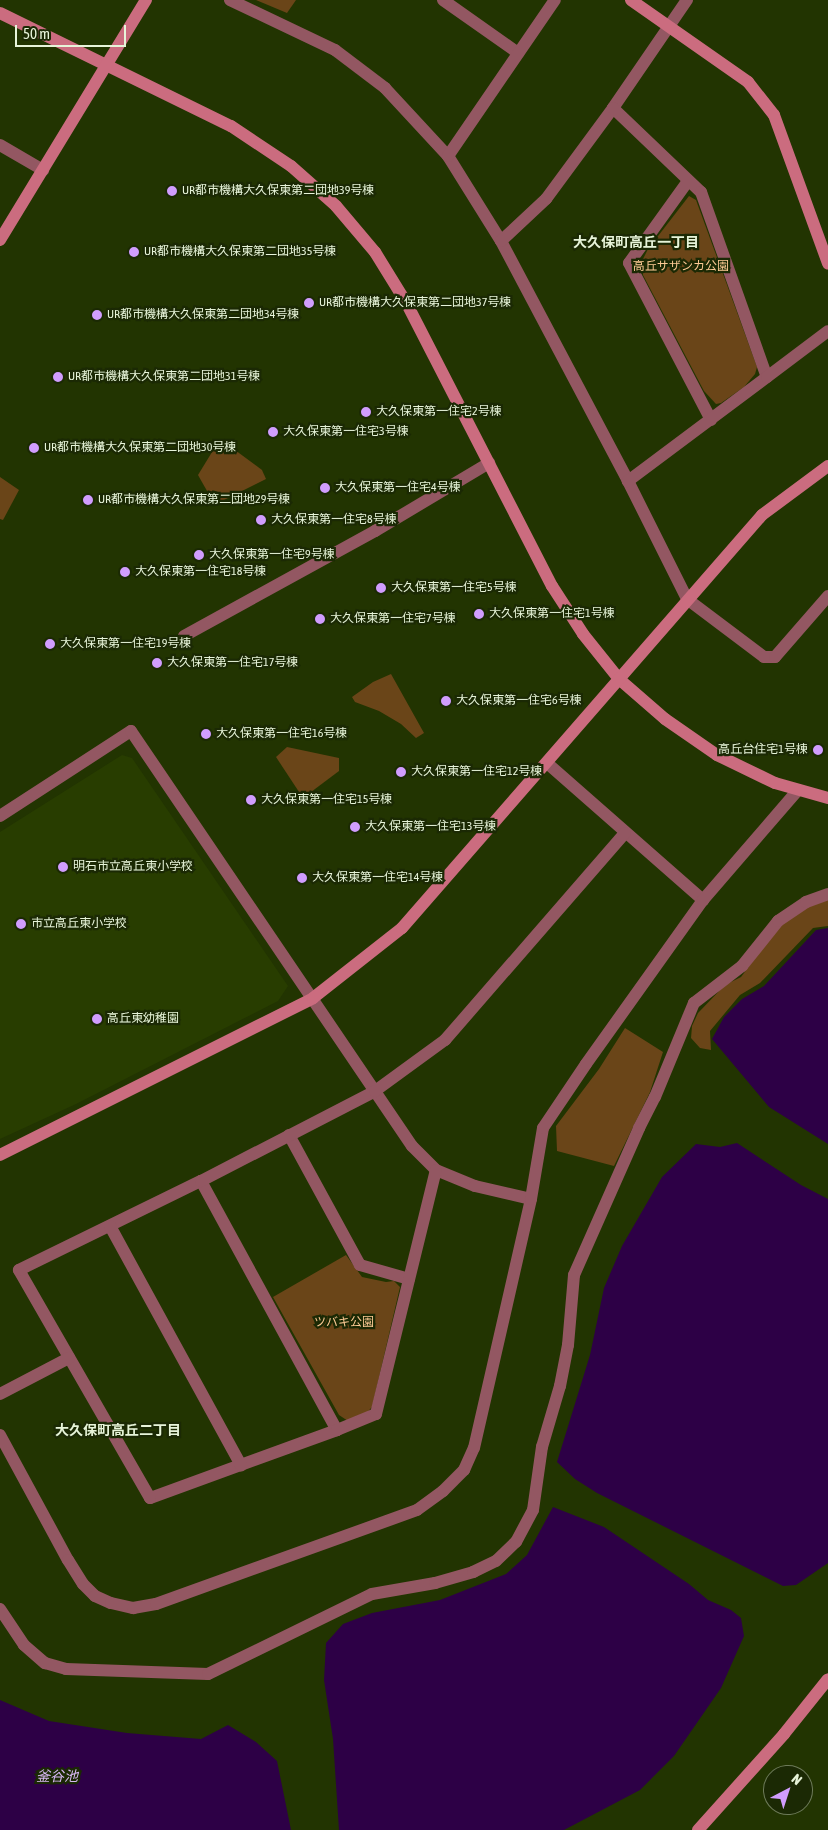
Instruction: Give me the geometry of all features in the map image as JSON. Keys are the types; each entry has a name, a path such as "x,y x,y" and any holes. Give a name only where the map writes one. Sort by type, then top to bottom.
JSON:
{"street":[{"path":"0,240 146,0"},
{"path":"230,0 335,50 385,88 448,156 501,241 628,481 687,599 764,657 775,657 828,596"},
{"path":"443,0 518,54"},
{"path":"448,156 556,0"},
{"path":"631,0 748,82 774,115 828,263"},
{"path":"501,241 546,199 613,108 687,0"},
{"path":"0,12 106,66 231,126 291,166 336,206 375,252 402,296 552,586 583,634 619,679 665,719 717,755 775,783 797,791 828,798"},
{"path":"613,108 701,192 767,377"},
{"path":"0,145 43,170"},
{"path":"688,181 629,262 711,420"},
{"path":"628,481 828,331"},
{"path":"184,636 374,531 489,463"},
{"path":"0,1155 313,998 402,928 762,515 828,466"},
{"path":"0,816 131,731 412,1146 436,1170 475,1186 531,1200"},
{"path":"546,763 703,900"},
{"path":"0,1435 83,1584 95,1596 111,1603 133,1608 156,1604 416,1510 443,1491 464,1470 474,1448 531,1200 543,1128 703,900 797,791"},
{"path":"436,1170 376,1414 150,1498 19,1270 201,1181 375,1091 445,1040 625,833"},
{"path":"0,1609 24,1645 44,1662 66,1669 208,1674 372,1594 435,1583 473,1572 496,1561 516,1542 533,1510 542,1447 560,1386 568,1345 574,1275 639,1128 655,1097 694,1003 742,966 778,921 806,902 828,894"},
{"path":"290,1135 360,1265 409,1279"},
{"path":"201,1181 337,1430"},
{"path":"110,1226 241,1465"},
{"path":"0,1394 69,1358"},
{"path":"698,1830 784,1734 828,1679"}],"shaded area":[{"path":"122,755 132,758 288,986 278,1001 76,1104 0,1139 0,832"}],"green space":[{"path":"256,0 296,0 287,13"},
{"name":"高丘サザンカ公園","path":"689,196 696,200 757,367 755,374 744,387 721,403 716,404 704,391 643,275 642,261 648,249"},
{"path":"220,439 262,470 266,479 220,502 211,498 198,475"},
{"path":"0,477 19,490 3,520 0,519"},
{"path":"391,674 424,733 416,738 401,724 379,711 355,702 352,697 373,682"},
{"path":"287,747 339,758 339,771 303,798 276,757"},
{"path":"828,899 828,926 813,928 760,983 740,995 710,1031 711,1050 700,1048 691,1038 692,1026 698,1013 725,985 741,977 774,933 789,918 820,900"},
{"path":"625,1028 663,1052 650,1092 614,1166 557,1151 556,1126 599,1069"},
{"name":"ツバキ公園","path":"346,1255 362,1277 386,1282 394,1281 400,1287 372,1407 365,1415 348,1421 339,1415 273,1297"}],"water":[{"path":"828,928 828,1144 769,1107 712,1039 724,1017 742,999 764,986 816,930"},
{"path":"737,1143 801,1185 828,1199 828,1563 796,1585 783,1586 597,1493 575,1479 557,1462 590,1355 604,1288 622,1246 662,1177 696,1144 720,1147"},
{"path":"553,1507 604,1527 689,1584 708,1600 731,1610 741,1618 744,1636 721,1688 674,1756 640,1790 564,1830 339,1830 333,1739 324,1680 326,1643 343,1624 372,1613 440,1600 506,1574 527,1555"},
{"name":"釜谷池","path":"0,1700 49,1721 127,1733 201,1739 228,1725 256,1742 277,1761 291,1830 0,1830"}],"place":[{"name":"UR都市機構大久保東第二団地39号棟","path":"172,191"},
{"name":"UR都市機構大久保東第二団地35号棟","path":"134,252"},
{"name":"UR都市機構大久保東第二団地37号棟","path":"309,303"},
{"name":"UR都市機構大久保東第二団地34号棟","path":"97,315"},
{"name":"UR都市機構大久保東第二団地31号棟","path":"58,377"},
{"name":"大久保東第一住宅2号棟","path":"366,412"},
{"name":"大久保東第一住宅3号棟","path":"273,432"},
{"name":"UR都市機構大久保東第二団地30号棟","path":"34,448"},
{"name":"大久保東第一住宅4号棟","path":"325,488"},
{"name":"UR都市機構大久保東第二団地29号棟","path":"88,500"},
{"name":"大久保東第一住宅8号棟","path":"261,520"},
{"name":"大久保東第一住宅9号棟","path":"199,555"},
{"name":"大久保東第一住宅18号棟","path":"125,572"},
{"name":"大久保東第一住宅5号棟","path":"381,588"},
{"name":"大久保東第一住宅1号棟","path":"479,614"},
{"name":"大久保東第一住宅7号棟","path":"320,619"},
{"name":"大久保東第一住宅19号棟","path":"50,644"},
{"name":"大久保東第一住宅17号棟","path":"157,663"},
{"name":"大久保東第一住宅6号棟","path":"446,701"},
{"name":"大久保東第一住宅16号棟","path":"206,734"},
{"name":"高丘台住宅1号棟","path":"818,750"},
{"name":"大久保東第一住宅12号棟","path":"401,772"},
{"name":"大久保東第一住宅15号棟","path":"251,800"},
{"name":"大久保東第一住宅13号棟","path":"355,827"},
{"name":"明石市立高丘東小学校","path":"63,867"},
{"name":"大久保東第一住宅14号棟","path":"302,878"},
{"name":"市立高丘東小学校","path":"21,924"},
{"name":"高丘東幼稚園","path":"97,1019"}],"district":[{"name":"大久保町高丘一丁目","path":"636,242"},
{"name":"大久保町高丘二丁目","path":"118,1430"}]}
